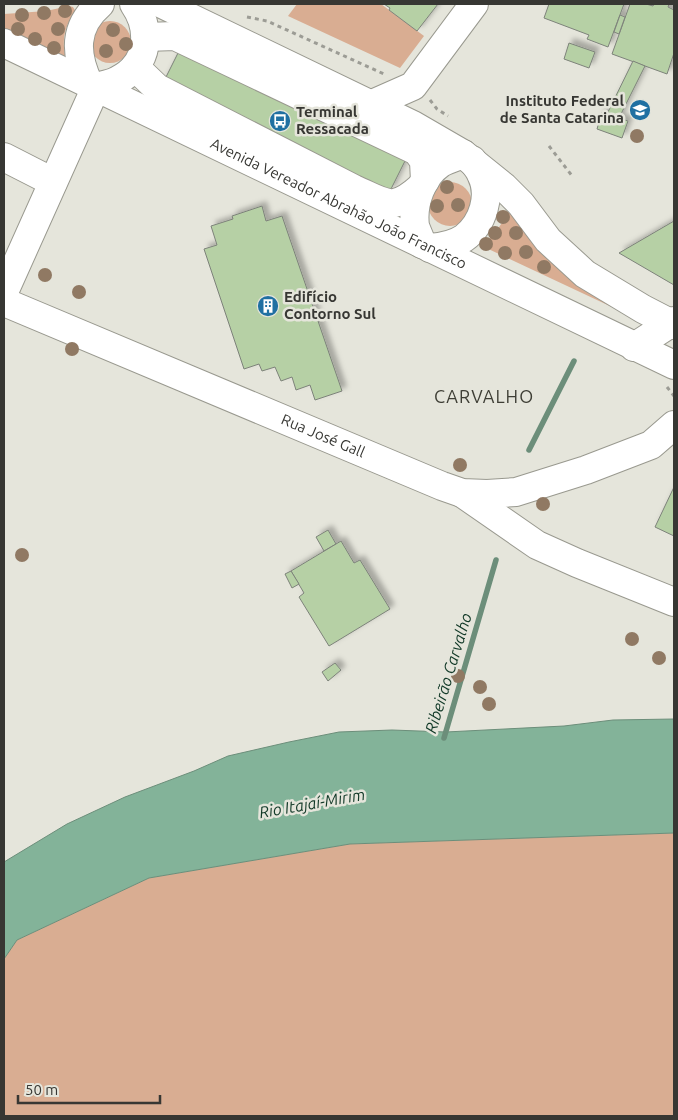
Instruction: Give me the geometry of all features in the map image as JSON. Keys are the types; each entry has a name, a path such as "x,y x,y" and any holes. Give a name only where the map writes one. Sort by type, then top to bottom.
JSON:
{"main road":[{"path":"93,85 80,61 79,38 87,17 100,4"},
{"path":"93,85 118,80 134,68 144,48 146,38 145,25 141,13 134,4"},
{"path":"162,4 413,125 468,157 504,186 521,204 548,240 585,274 626,300 673,323"},
{"path":"370,105 402,80 474,4"},
{"path":"146,38 175,36 417,151 424,162 423,184 415,206 416,225 426,246 448,246 464,238 476,226 484,210 486,192 482,175 468,157"},
{"name":"Avenida Vereador Abrahão João Francisco","path":"4,43 674,364"},
{"path":"134,68 156,88 354,189 386,203 394,204 405,200 441,164 468,157"},
{"path":"402,80 413,125"},
{"path":"4,292 53,182 93,85"},
{"path":"4,158 53,182"},
{"name":"Rua José Gall","path":"4,302 434,483 462,493 516,492 586,470 662,445 674,425"},
{"path":"634,346 673,323"},
{"path":"462,493 537,545 576,563 674,602"}],"path":[{"path":"244,17 267,21 373,70 402,80"},
{"path":"549,146 573,177"}],"shaded area":[{"path":"297,4 381,4 424,36 400,68 288,16"},
{"path":"69,6 73,7 76,12 65,31 64,45 68,67 4,36 4,14 46,11"},
{"path":"114,21 122,24 128,30 131,42 128,54 122,60 106,63 98,60 92,54 89,38 92,30 98,24"},
{"path":"446,182 454,182 466,188 472,204 466,220 454,226 446,226 434,220 428,208 428,200 434,188"},
{"path":"509,208 573,281 614,308 482,246 498,229"},
{"path":"674,833 674,1116 4,1116 4,959 17,940 149,878 350,844"}],"water":[{"name":"Rio Itajaí-Mirim","path":"674,719 674,833 350,844 149,878 17,940 4,959 4,862 67,824 125,797 228,756 339,732 392,730 446,732 564,726 613,720"}],"building":[{"path":"384,4 438,4 417,31"},
{"path":"549,4 624,4 608,47 587,39 589,35 544,18"},
{"path":"630,4 653,6 654,4 669,4 668,7 674,10 674,53 667,74 612,54"},
{"path":"620,15 625,17 619,34 614,32"},
{"path":"569,43 595,52 589,68 564,59"},
{"path":"182,45 409,153 390,191 163,83"},
{"path":"633,61 645,66 619,118 607,114"},
{"path":"602,112 628,121 622,138 597,129"},
{"name":"Edifício Contorno Sul","path":"262,206 266,221 282,216 342,391 315,400 310,385 296,390 292,377 281,381 275,367 262,371 259,364 244,369 204,249 217,245 211,226 233,219 232,216"},
{"path":"674,221 674,285 619,253"},
{"path":"674,487 674,536 655,527"},
{"path":"328,530 336,544 324,551 316,537"},
{"path":"341,541 354,563 360,560 390,609 329,646 299,597 304,593 291,571"},
{"path":"291,571 299,584 292,588 285,574"},
{"path":"335,663 341,670 328,681 322,672"}],"waterway":[{"name":"Ribeirão Carvalho","path":"529,450 574,361"},
{"name":"Ribeirão Carvalho","path":"444,738 496,560"}],"place":[{"name":"Instituto Federal de Santa Catarina","path":"640,110"},
{"name":"Terminal Ressacada","path":"280,121"},
{"name":"Edifício Contorno Sul","path":"268,306"}],"district":[{"name":"CARVALHO","path":"484,397"}]}
